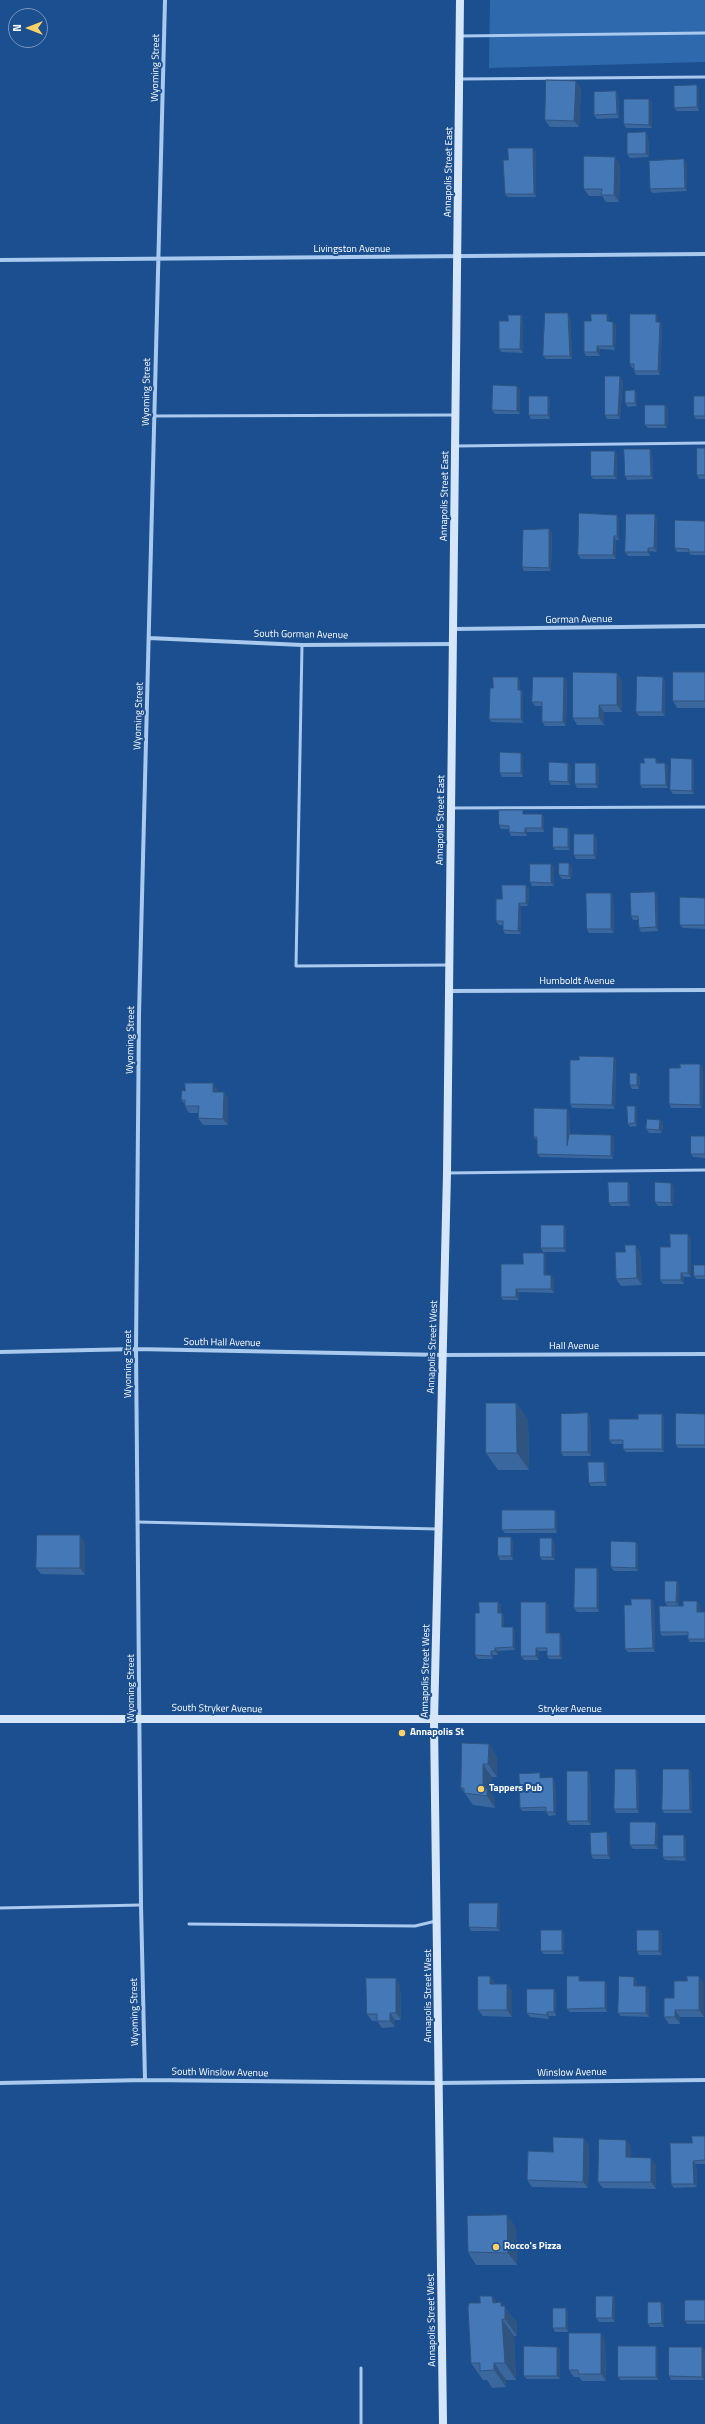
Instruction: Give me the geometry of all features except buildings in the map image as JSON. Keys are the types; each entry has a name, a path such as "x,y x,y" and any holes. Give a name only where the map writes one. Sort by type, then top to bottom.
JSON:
{"street":[{"name":"Wyoming Street","path":"145,2080 141,1905 136,1349 139,1014 165,0"},
{"name":"Annapolis Street East","path":"449,991 460,0"},
{"name":"Livingston Avenue","path":"0,260 705,254"},
{"name":"Gorman Avenue","path":"453,629 705,626"},
{"name":"South Gorman Avenue","path":"149,638 302,645 453,644"},
{"name":"Humboldt Avenue","path":"449,991 705,990"},
{"name":"Annapolis Street West","path":"443,2424 438,1921 434,1720 447,1173 449,991"},
{"name":"South Hall Avenue","path":"0,1352 136,1349 443,1355"},
{"name":"Hall Avenue","path":"443,1355 705,1354"},
{"name":"South Stryker Avenue","path":"0,1720 140,1718 434,1720"},
{"name":"Stryker Avenue","path":"434,1720 705,1719"},
{"name":"South Winslow Avenue","path":"0,2083 145,2080 439,2083"},
{"name":"Winslow Avenue","path":"439,2083 705,2080"}],"lane":[{"path":"460,36 705,33"},
{"path":"460,79 705,77"},
{"path":"155,416 455,415"},
{"path":"455,446 705,443"},
{"path":"302,645 296,966 450,965"},
{"path":"451,808 705,807"},
{"path":"447,1173 705,1170"},
{"path":"138,1522 438,1528"},
{"path":"0,1908 141,1905"},
{"path":"189,1924 415,1926 438,1921"},
{"path":"361,2368 361,2424"}],"shaded area":[{"path":"490,0 705,0 705,62 489,68"}],"place":[{"name":"Annapolis St","path":"402,1733"},
{"name":"Tappers Pub","path":"481,1789"},
{"name":"Rocco's Pizza","path":"496,2247"}]}
